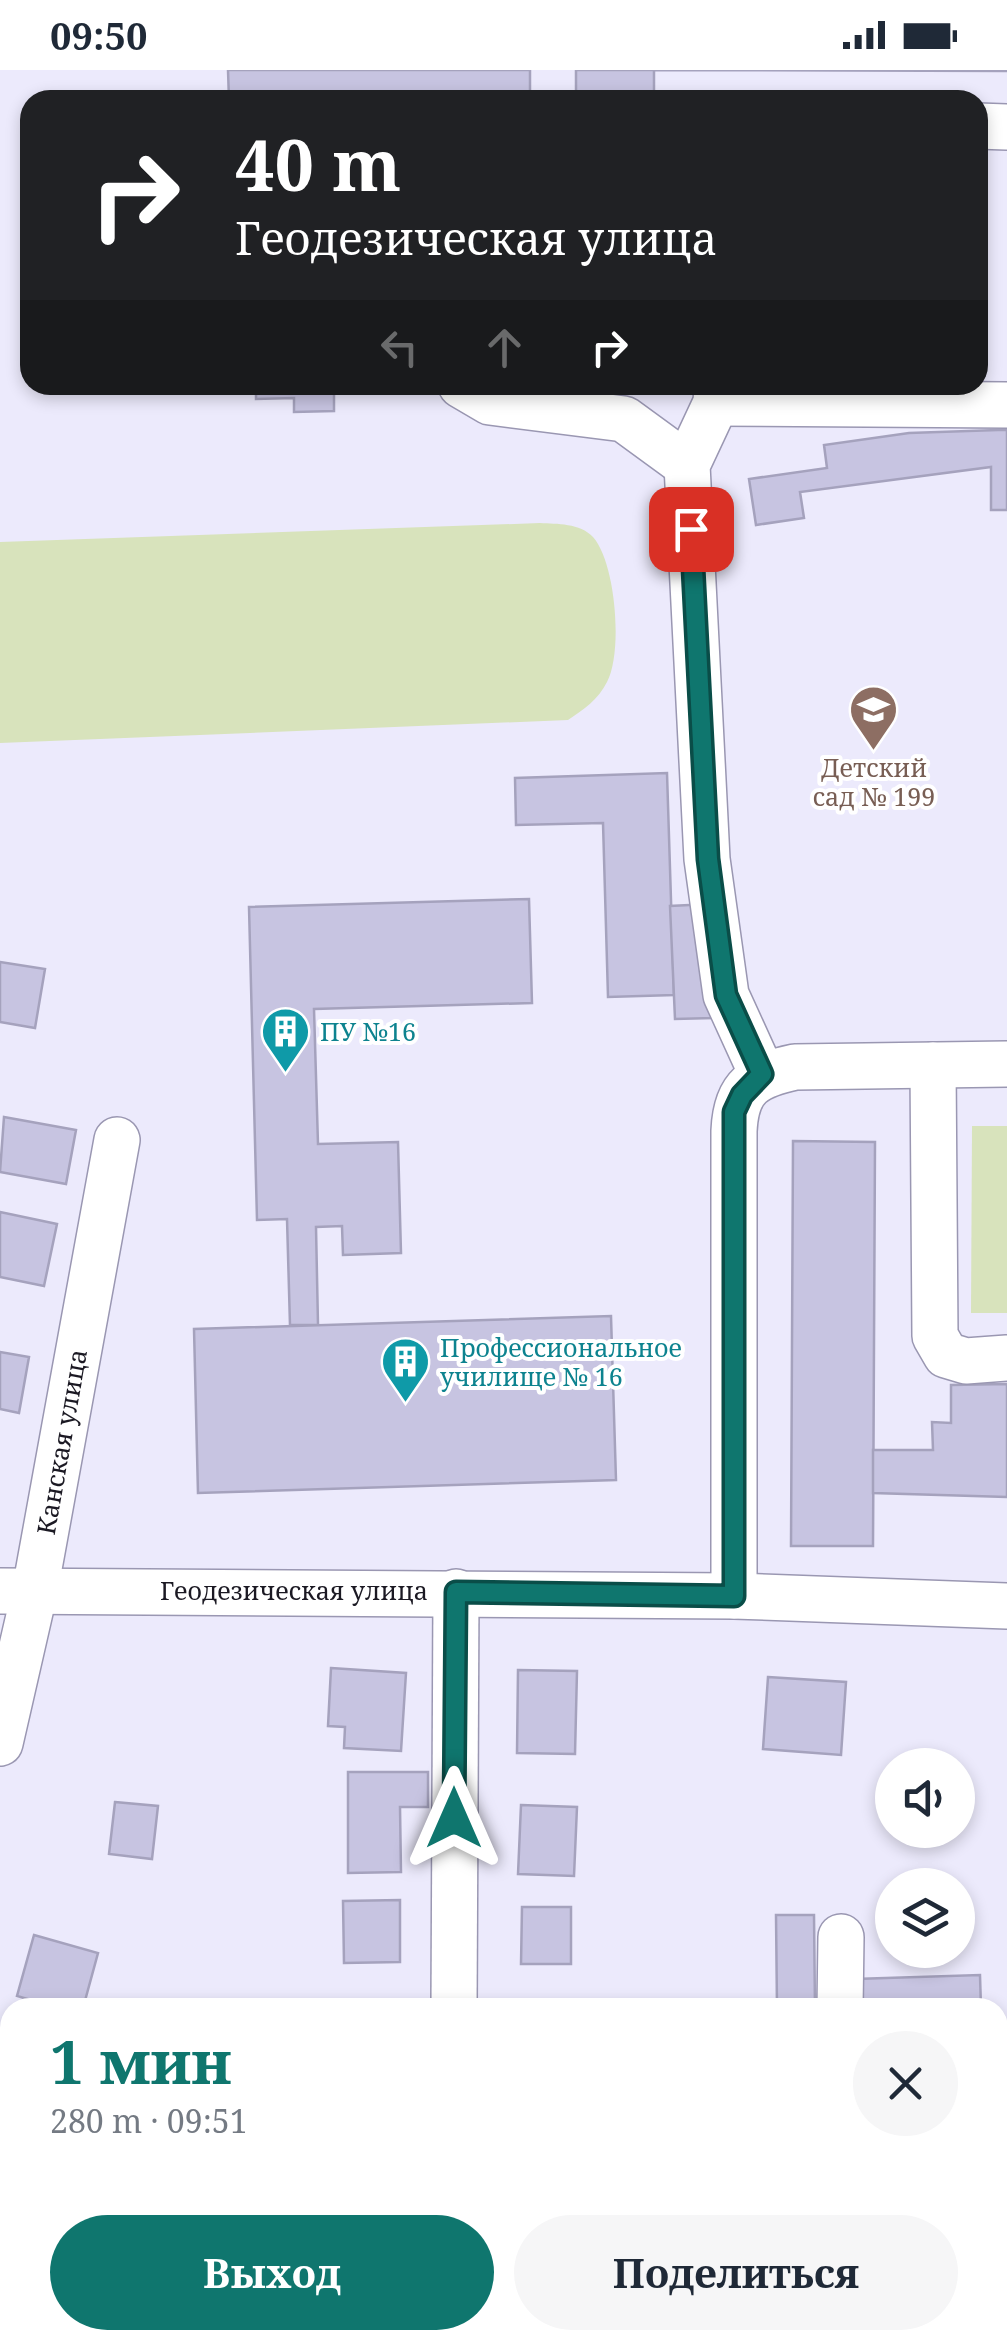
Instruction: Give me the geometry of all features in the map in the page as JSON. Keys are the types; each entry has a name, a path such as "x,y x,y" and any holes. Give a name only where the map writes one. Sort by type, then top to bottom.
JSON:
{"street":[{"path":"478,395 490,402 624,419 687,465"},
{"path":"717,395 687,465 708,859 726,995 762,1074"},
{"path":"746,395 1007,404"},
{"path":"734,1596 734,1112 742,1095 762,1074 794,1067 1007,1064"},
{"path":"933,1065 935,1336 946,1355 966,1360 1007,1358"},
{"name":"Канская улица","path":"0,1743 18,1590 118,1140"},
{"name":"Геодезическая улица","path":"18,1590 734,1596 1007,1606"},
{"path":"454,1998 456,1592"},
{"path":"840,1998 841,1937"}],"green space":[{"path":"540,523 588,532 601,549 612,586 616,630 612,668 599,694 568,720 0,743 0,542"},
{"path":"972,1126 1007,1126 1007,1313 971,1313"}],"building":[{"path":"228,70 530,70 530,90 229,90"},
{"path":"576,70 654,70 654,90 576,90"},
{"path":"654,70 1007,70 1007,71"},
{"path":"256,395 334,395 334,411 294,412 294,398 256,399"},
{"path":"1007,430 1007,510 991,510 991,467 800,492 804,518 756,525 749,479 827,468 824,445 909,433"},
{"path":"667,773 674,995 608,997 603,823 516,825 515,778"},
{"name":"ПУ №16","path":"529,899 532,1003 314,1009 318,1144 398,1142 401,1253 343,1255 342,1226 316,1227 318,1325 290,1325 287,1219 257,1220 249,907"},
{"path":"709,904 713,1018 675,1019 670,906"},
{"path":"0,962 45,969 35,1028 0,1022"},
{"path":"4,1117 76,1130 66,1184 0,1172"},
{"path":"793,1141 875,1142 873,1546 791,1546"},
{"path":"0,1212 57,1224 44,1286 0,1277"},
{"name":"Профессиональное училище № 16","path":"611,1316 616,1480 198,1493 194,1329"},
{"path":"0,1352 29,1357 19,1413 0,1409"},
{"path":"1007,1384 1007,1497 873,1493 873,1450 933,1450 932,1422 951,1423 951,1385"},
{"path":"331,1668 406,1673 401,1751 344,1748 345,1727 328,1726"},
{"path":"518,1670 577,1671 575,1754 517,1753"},
{"path":"768,1677 846,1682 841,1755 763,1749"},
{"path":"348,1772 428,1772 428,1807 400,1807 401,1872 348,1873"},
{"path":"115,1802 158,1806 152,1859 109,1854"},
{"path":"521,1805 577,1807 574,1876 518,1874"},
{"path":"400,1900 400,1962 344,1963 343,1901"},
{"path":"522,1907 571,1907 571,1964 521,1964"},
{"path":"776,1915 814,1915 815,1998 777,1998"},
{"path":"34,1935 98,1953 86,1998 17,1996"},
{"path":"980,1975 981,1998 856,1998 855,1979"}],"place":[{"name":"Детский сад № 199","path":"874,752"},
{"name":"ПУ №16","path":"285,1074"},
{"name":"Профессиональное училище № 16","path":"405,1404"}],"route":[{"path":"454,1818 456,1592 734,1596 734,1112 742,1095 762,1074 726,995 708,859 691,529"}]}
